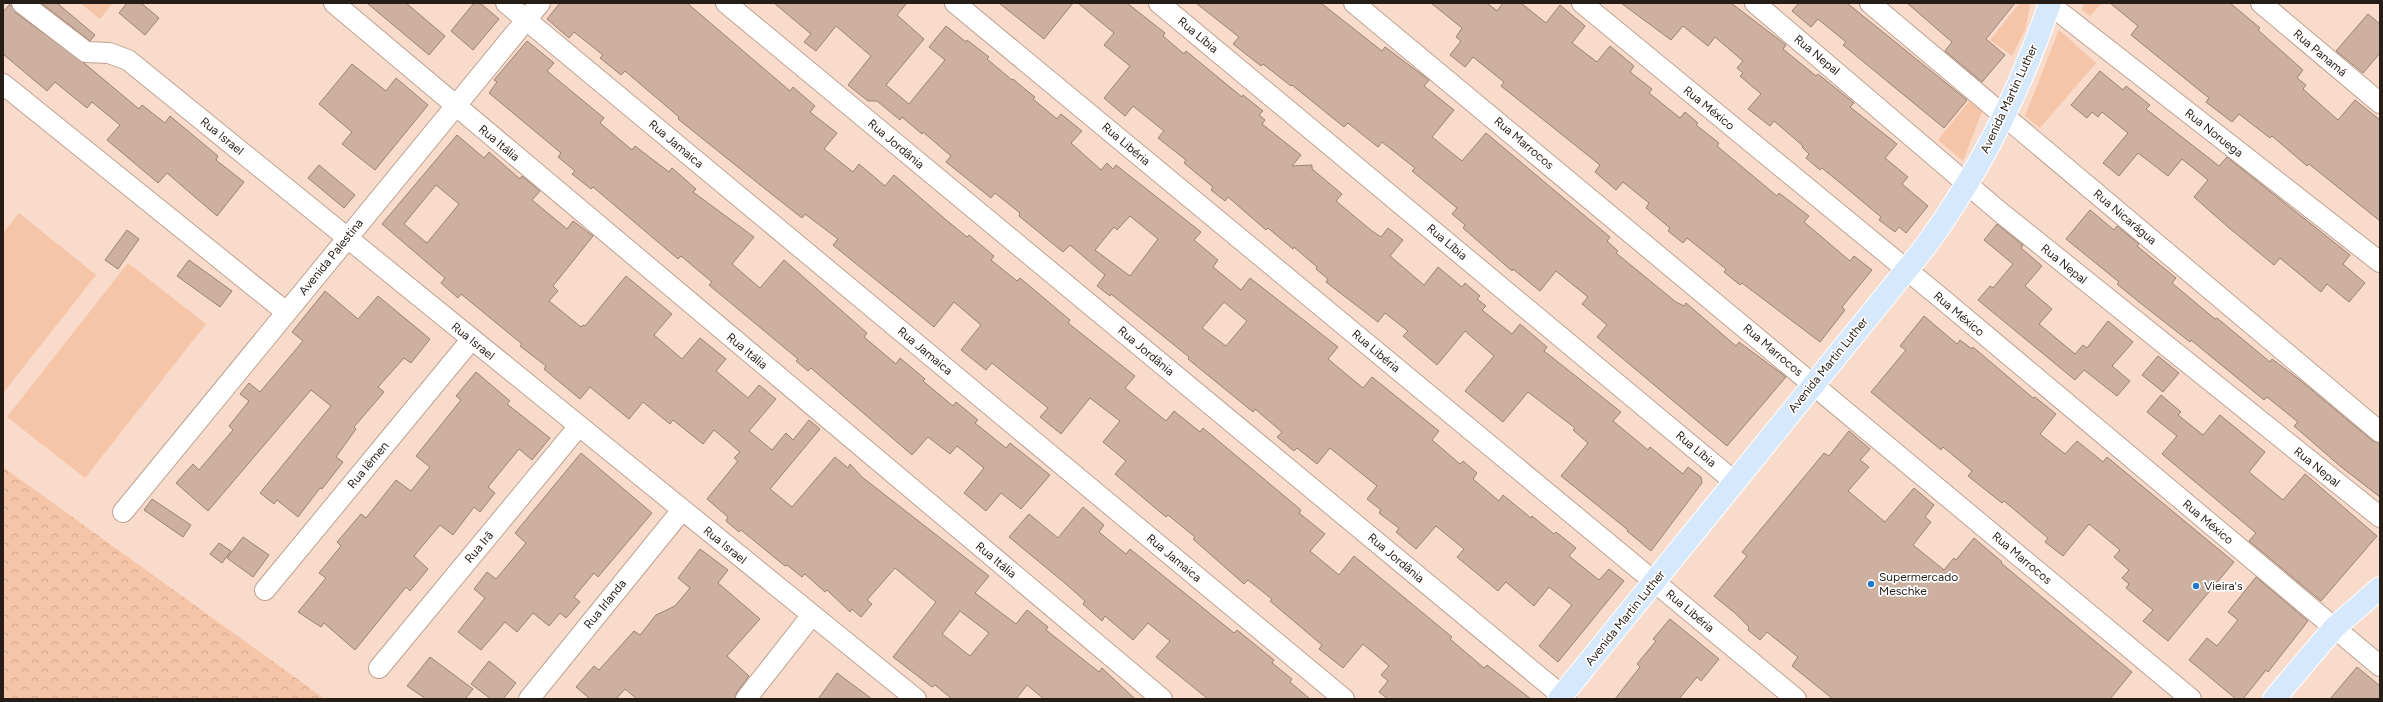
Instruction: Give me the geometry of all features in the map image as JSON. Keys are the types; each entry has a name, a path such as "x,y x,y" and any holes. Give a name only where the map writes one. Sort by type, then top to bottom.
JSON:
{"main road":[{"name":"Avenida Martin Luther","path":"1563,698 1813,383 1950,214 1968,185 2004,115 2034,47 2050,4"},
{"path":"2274,699 2334,628 2380,588"}],"street":[{"name":"Rua Israel","path":"22,3 86,52 109,53 128,60 471,340 916,699"},
{"name":"Rua Itália","path":"334,3 1162,699"},
{"name":"Rua Jamaica","path":"506,3 1344,699"},
{"name":"Avenida Palestina","path":"124,512 346,238 540,3"},
{"name":"Rua Jordânia","path":"726,3 1563,698"},
{"name":"Rua Libéria","path":"955,3 1796,699"},
{"name":"Rua Líbia","path":"1159,3 1735,482"},
{"name":"Rua Marrocos","path":"1354,3 1813,383 2191,699"},
{"name":"Rua México","path":"1582,3 1906,270 2380,666"},
{"name":"Rua Nepal","path":"1755,3 1968,185 2380,517"},
{"name":"Rua Nicarágua","path":"1870,3 2380,432"},
{"name":"Rua Panamá","path":"2261,3 2380,102"},
{"name":"Rua Noruega","path":"2050,4 2380,262"},
{"path":"3,84 286,312"},
{"name":"Rua Iêmen","path":"265,590 471,340"},
{"name":"Rua Irã","path":"379,668 579,426"},
{"name":"Rua Irlanda","path":"529,699 682,510"},
{"path":"746,699 812,615"}],"green space":[{"path":"80,3 113,3 100,19"},
{"path":"2020,3 2028,3 2030,6 2025,30 2012,56 1990,40"},
{"path":"2084,3 2102,3 2090,16 2082,10"},
{"path":"2059,30 2096,63 2040,128 2025,116"},
{"path":"1971,99 1983,109 1963,161 1938,140"},
{"path":"19,213 96,275 3,393 3,233"},
{"path":"128,263 206,324 85,478 7,417"},
{"path":"3,467 325,699 3,699"}],"building":[{"path":"11,3 15,12 84,63 139,109 142,105 165,123 170,116 218,156 216,160 244,182 217,216 167,173 158,183 107,140 120,125 92,102 87,108 55,82 47,91 3,54 3,12"},
{"path":"41,3 57,3 95,35 90,41"},
{"path":"127,3 141,3 159,18 145,35 119,13"},
{"path":"367,3 406,3 445,36 429,55"},
{"path":"474,3 480,3 499,19 473,50 451,31"},
{"path":"560,3 687,3 790,91 793,87 815,106 810,112 837,133 824,149 853,172 859,164 885,186 894,175 967,237 969,235 994,256 991,260 1017,281 1020,278 1070,320 1068,323 1135,376 1125,388 1166,421 1174,411 1200,432 1203,428 1301,510 1299,513 1325,534 1310,551 1339,575 1354,556 1452,637 1450,639 1484,668 1487,665 1531,699 1388,699 1379,692 1388,681 1381,675 1389,666 1363,644 1343,668 1319,649 1322,645 1270,601 1272,599 1248,580 1244,584 1193,539 1195,537 1168,515 1166,517 1115,474 1126,461 1103,442 1120,421 1090,398 1061,434 1040,417 1048,408 992,363 986,370 961,350 981,325 954,302 934,327 833,245 838,239 805,214 802,218 678,119 679,117 625,71 621,75 600,58 603,55 574,32 569,38 547,19"},
{"path":"774,3 907,3 897,15 924,39 886,85 909,104 945,60 929,47 946,26 966,42 967,40 989,57 987,59 1012,80 1013,79 1035,97 1033,99 1057,119 1061,114 1082,131 1071,143 1101,170 1107,163 1113,169 1116,165 1201,232 1194,240 1218,260 1213,267 1241,290 1250,278 1338,347 1328,359 1363,388 1372,377 1439,431 1432,440 1460,464 1463,461 1477,473 1473,479 1499,501 1503,495 1531,518 1532,516 1554,534 1556,532 1576,548 1569,556 1599,580 1609,569 1624,581 1558,662 1539,646 1572,605 1549,587 1534,606 1506,582 1498,591 1457,557 1464,549 1436,526 1416,549 1396,532 1399,528 1379,513 1381,510 1367,499 1377,486 1330,448 1317,464 1297,448 1294,451 1277,437 1282,432 1255,409 1253,412 1188,359 1189,357 1111,294 1110,296 1097,286 1105,275 1070,245 1063,252 1019,216 1020,213 995,193 991,198 946,162 951,156 923,132 922,134 902,117 900,120 877,101 868,101 848,85 871,56 836,26 816,51 804,42 811,34","holes":["1130,216 1158,239 1130,276 1095,250 1114,227 1117,230","1224,302 1247,321 1226,346 1202,328"]},
{"path":"999,3 1073,3 1044,39"},
{"path":"1078,3 1127,3 1165,33 1163,36 1184,54 1186,51 1242,97 1243,95 1263,111 1259,115 1265,120 1262,124 1301,155 1292,166 1312,165 1312,169 1342,194 1336,201 1372,231 1381,237 1388,228 1403,240 1390,256 1424,285 1438,267 1462,287 1465,283 1480,296 1477,299 1486,306 1482,310 1512,334 1520,324 1547,347 1544,351 1621,412 1613,421 1648,450 1650,447 1683,474 1688,467 1701,477 1702,483 1651,551 1627,531 1628,530 1561,476 1588,443 1573,430 1575,428 1528,392 1503,422 1465,391 1494,356 1465,331 1437,365 1403,336 1408,331 1385,313 1378,322 1326,282 1328,279 1294,247 1293,249 1268,228 1266,230 1228,197 1225,201 1211,190 1213,187 1184,163 1186,160 1158,138 1164,131 1133,106 1125,116 1104,98 1130,66 1104,45 1114,33"},
{"path":"1196,3 1321,3 1382,51 1385,47 1429,80 1424,86 1454,110 1432,137 1462,161 1486,133 1610,237 1607,241 1618,251 1616,253 1676,302 1684,306 1686,303 1736,346 1739,342 1786,377 1727,446 1597,337 1607,325 1582,304 1588,297 1556,271 1540,291 1513,269 1512,271 1463,228 1465,225 1452,214 1457,208 1412,171 1415,168 1382,142 1378,147 1348,123 1344,127 1292,85 1291,86 1263,64 1261,66 1233,44 1239,37"},
{"path":"1431,3 1487,3 1497,11 1503,3 1521,3 1546,23 1560,5 1585,26 1572,43 1597,62 1610,46 1634,66 1630,72 1652,89 1649,93 1680,118 1685,112 1698,123 1696,125 1719,143 1717,146 1777,196 1779,193 1809,216 1804,222 1850,261 1854,256 1872,270 1842,307 1845,310 1820,342 1742,283 1740,285 1724,272 1726,269 1687,238 1683,243 1668,231 1670,228 1646,208 1649,203 1623,182 1616,190 1595,172 1600,165 1501,86 1504,82 1473,57 1465,67 1450,55 1461,41 1456,37 1462,28"},
{"path":"1621,3 1731,3 1786,45 1783,49 1816,76 1818,74 1854,103 1850,107 1897,144 1885,158 1908,177 1902,184 1928,206 1906,233 1899,227 1895,232 1879,220 1881,217 1844,186 1822,168 1820,170 1806,158 1809,154 1802,147 1803,146 1774,121 1770,126 1748,109 1761,94 1740,76 1743,73 1737,68 1743,61 1715,37 1708,46 1683,26 1671,40"},
{"path":"1799,3 1847,3 1967,100 1944,128 1843,45 1846,42 1818,19 1811,27 1792,11"},
{"path":"1907,3 2015,3 1986,39 2005,55 1982,82 1945,51 1952,42"},
{"path":"2110,3 2230,3 2260,28 2258,30 2303,70 2297,78 2306,85 2303,89 2338,120 2355,100 2380,120 2380,221 2309,164 2307,166 2272,136 2270,138 2239,114 2232,122 2206,102 2209,98 2131,35 2138,26"},
{"path":"2368,14 2380,24 2380,53 2363,73 2336,51"},
{"path":"527,41 554,63 547,71 604,118 600,123 632,150 635,146 669,172 672,168 696,189 693,192 754,237 732,264 760,288 784,260 867,333 864,337 896,364 900,358 925,379 923,381 953,406 956,402 978,420 975,423 1006,448 1010,443 1050,475 1021,509 1001,493 986,511 964,493 984,468 957,446 950,454 928,437 912,455 811,368 808,371 796,361 798,359 709,285 712,282 681,256 678,259 593,187 591,189 572,174 575,171 558,157 561,153 489,93 497,82 494,80"},
{"path":"352,64 386,91 396,78 428,105 375,170 342,144 352,132 319,104"},
{"path":"2100,71 2123,90 2126,86 2150,105 2146,109 2219,166 2227,157 2350,255 2343,264 2365,283 2349,302 2327,284 2321,292 2280,258 2274,265 2228,227 2194,197 2208,180 2182,159 2168,176 2138,153 2119,176 2103,163 2128,133 2102,112 2098,117 2092,112 2087,118 2071,105"},
{"path":"457,135 484,158 489,152 520,179 522,176 540,191 532,200 567,229 573,221 593,236 553,286 558,291 549,301 581,327 583,325 585,326 626,276 672,314 654,335 682,359 700,338 726,359 716,371 748,398 759,385 776,399 749,431 772,450 786,433 793,440 809,420 820,429 770,489 792,507 835,457 848,468 850,464 862,477 989,576 975,593 1016,624 1027,610 1048,627 1046,630 1099,672 1102,668 1135,699 1044,699 1027,685 1016,699 952,699 935,685 932,687 893,657 936,602 895,568 867,600 872,604 861,617 852,609 850,612 827,590 825,592 805,574 802,577 787,565 785,566 741,530 739,532 726,521 728,517 707,499 738,461 734,458 740,452 714,430 703,444 673,420 670,424 643,402 629,419 590,387 580,399 544,369 546,366 520,346 522,344 461,294 458,298 441,283 445,278 382,224","holes":["436,185 459,204 427,243 404,224","960,611 989,633 970,656 942,634"]},
{"path":"319,165 355,195 344,208 308,178"},
{"path":"2090,210 2114,230 2117,226 2139,244 2137,246 2176,278 2172,283 2215,319 2217,318 2270,362 2272,359 2301,381 2373,441 2380,443 2380,497 2340,466 2294,426 2298,422 2267,397 2264,400 2191,340 2190,342 2139,302 2117,284 2119,282 2066,239"},
{"path":"1997,224 2023,245 2021,248 2042,266 2025,286 2052,309 2039,324 2075,354 2083,345 2087,348 2108,321 2133,342 2112,366 2130,381 2117,396 2084,370 2075,380 1978,300 1990,286 1993,288 2013,264 1984,240"},
{"path":"127,230 139,239 118,269 105,260"},
{"path":"189,260 232,291 220,307 177,276"},
{"path":"325,291 358,319 378,296 430,339 411,363 404,358 378,387 384,392 354,427 356,429 336,457 343,462 322,489 320,488 298,517 277,500 274,504 260,493 331,406 311,390 208,511 176,483 193,464 199,470 233,430 229,426 249,401 240,394 249,383 260,392 303,341 292,332"},
{"path":"1924,316 1957,344 1960,340 1972,349 1973,347 2033,398 2035,397 2056,414 2040,434 2065,454 2077,441 2103,462 2107,457 2234,562 2168,641 2143,621 2153,610 2126,588 2129,584 2122,578 2129,570 2114,557 2120,550 2089,524 2063,556 2045,542 2048,538 2004,501 2002,503 1968,476 1972,471 1943,447 1941,450 1871,392 1906,350 1900,346"},
{"path":"2158,356 2179,373 2163,392 2142,375"},
{"path":"476,372 510,401 507,404 550,438 532,460 519,449 488,487 495,493 480,512 474,507 453,535 440,525 414,556 428,569 410,591 406,587 355,650 324,623 321,627 298,612 326,578 319,573 341,546 337,542 361,514 366,518 396,480 411,491 430,467 416,456 461,400 456,396"},
{"path":"2161,395 2181,412 2178,415 2203,435 2220,415 2265,452 2249,472 2283,500 2305,474 2377,536 2321,601 2249,541 2256,533 2162,454 2177,436 2147,412"},
{"name":"Supermercado Meschke","path":"1849,431 1870,449 1860,460 1869,467 1848,491 1885,522 1914,488 1934,505 1925,517 1931,522 1913,545 1944,570 1954,558 1956,560 1974,538 2002,562 2001,563 2132,672 2110,699 1833,699 1792,666 1798,657 1767,632 1760,640 1748,630 1749,627 1736,614 1714,596 1747,556 1742,552 1824,453 1829,456"},
{"path":"581,453 652,513 598,577 594,573 574,597 580,602 566,618 560,613 549,626 533,613 517,632 505,622 481,650 458,632 485,598 474,589 487,572 496,579 526,543 515,533"},
{"path":"152,499 191,525 183,537 144,510"},
{"path":"1083,507 1104,525 1099,532 1126,554 1130,549 1234,633 1237,630 1274,660 1272,663 1292,679 1290,682 1310,699 1208,699 1156,657 1170,641 1148,623 1133,640 1105,616 1102,621 1083,604 1085,601 1009,537 1029,514 1058,538"},
{"path":"243,537 269,555 253,577 227,558"},
{"path":"219,543 231,551 222,563 210,554"},
{"path":"700,549 728,570 718,583 760,619 727,656 749,676 737,692 735,699 637,699 625,689 616,699 590,699 576,687 594,666 599,670 634,631 640,635 656,615 675,606 690,588 678,578"},
{"path":"2256,577 2308,621 2268,672 2266,670 2243,699 2236,699 2189,660 2207,638 2217,646 2238,620 2228,612"},
{"path":"1670,619 1719,659 1701,681 1697,677 1679,699 1615,699 1640,667 1637,664 1656,641 1653,639"},
{"path":"430,657 473,689 465,699 426,699 407,686"},
{"path":"489,661 516,683 503,699 491,699 471,684"},
{"path":"2357,667 2380,686 2380,699 2330,699"},
{"path":"837,673 872,699 818,699"}],"place":[{"name":"Supermercado Meschke","path":"1871,584"},
{"name":"Vieira's","path":"2196,586"}]}
